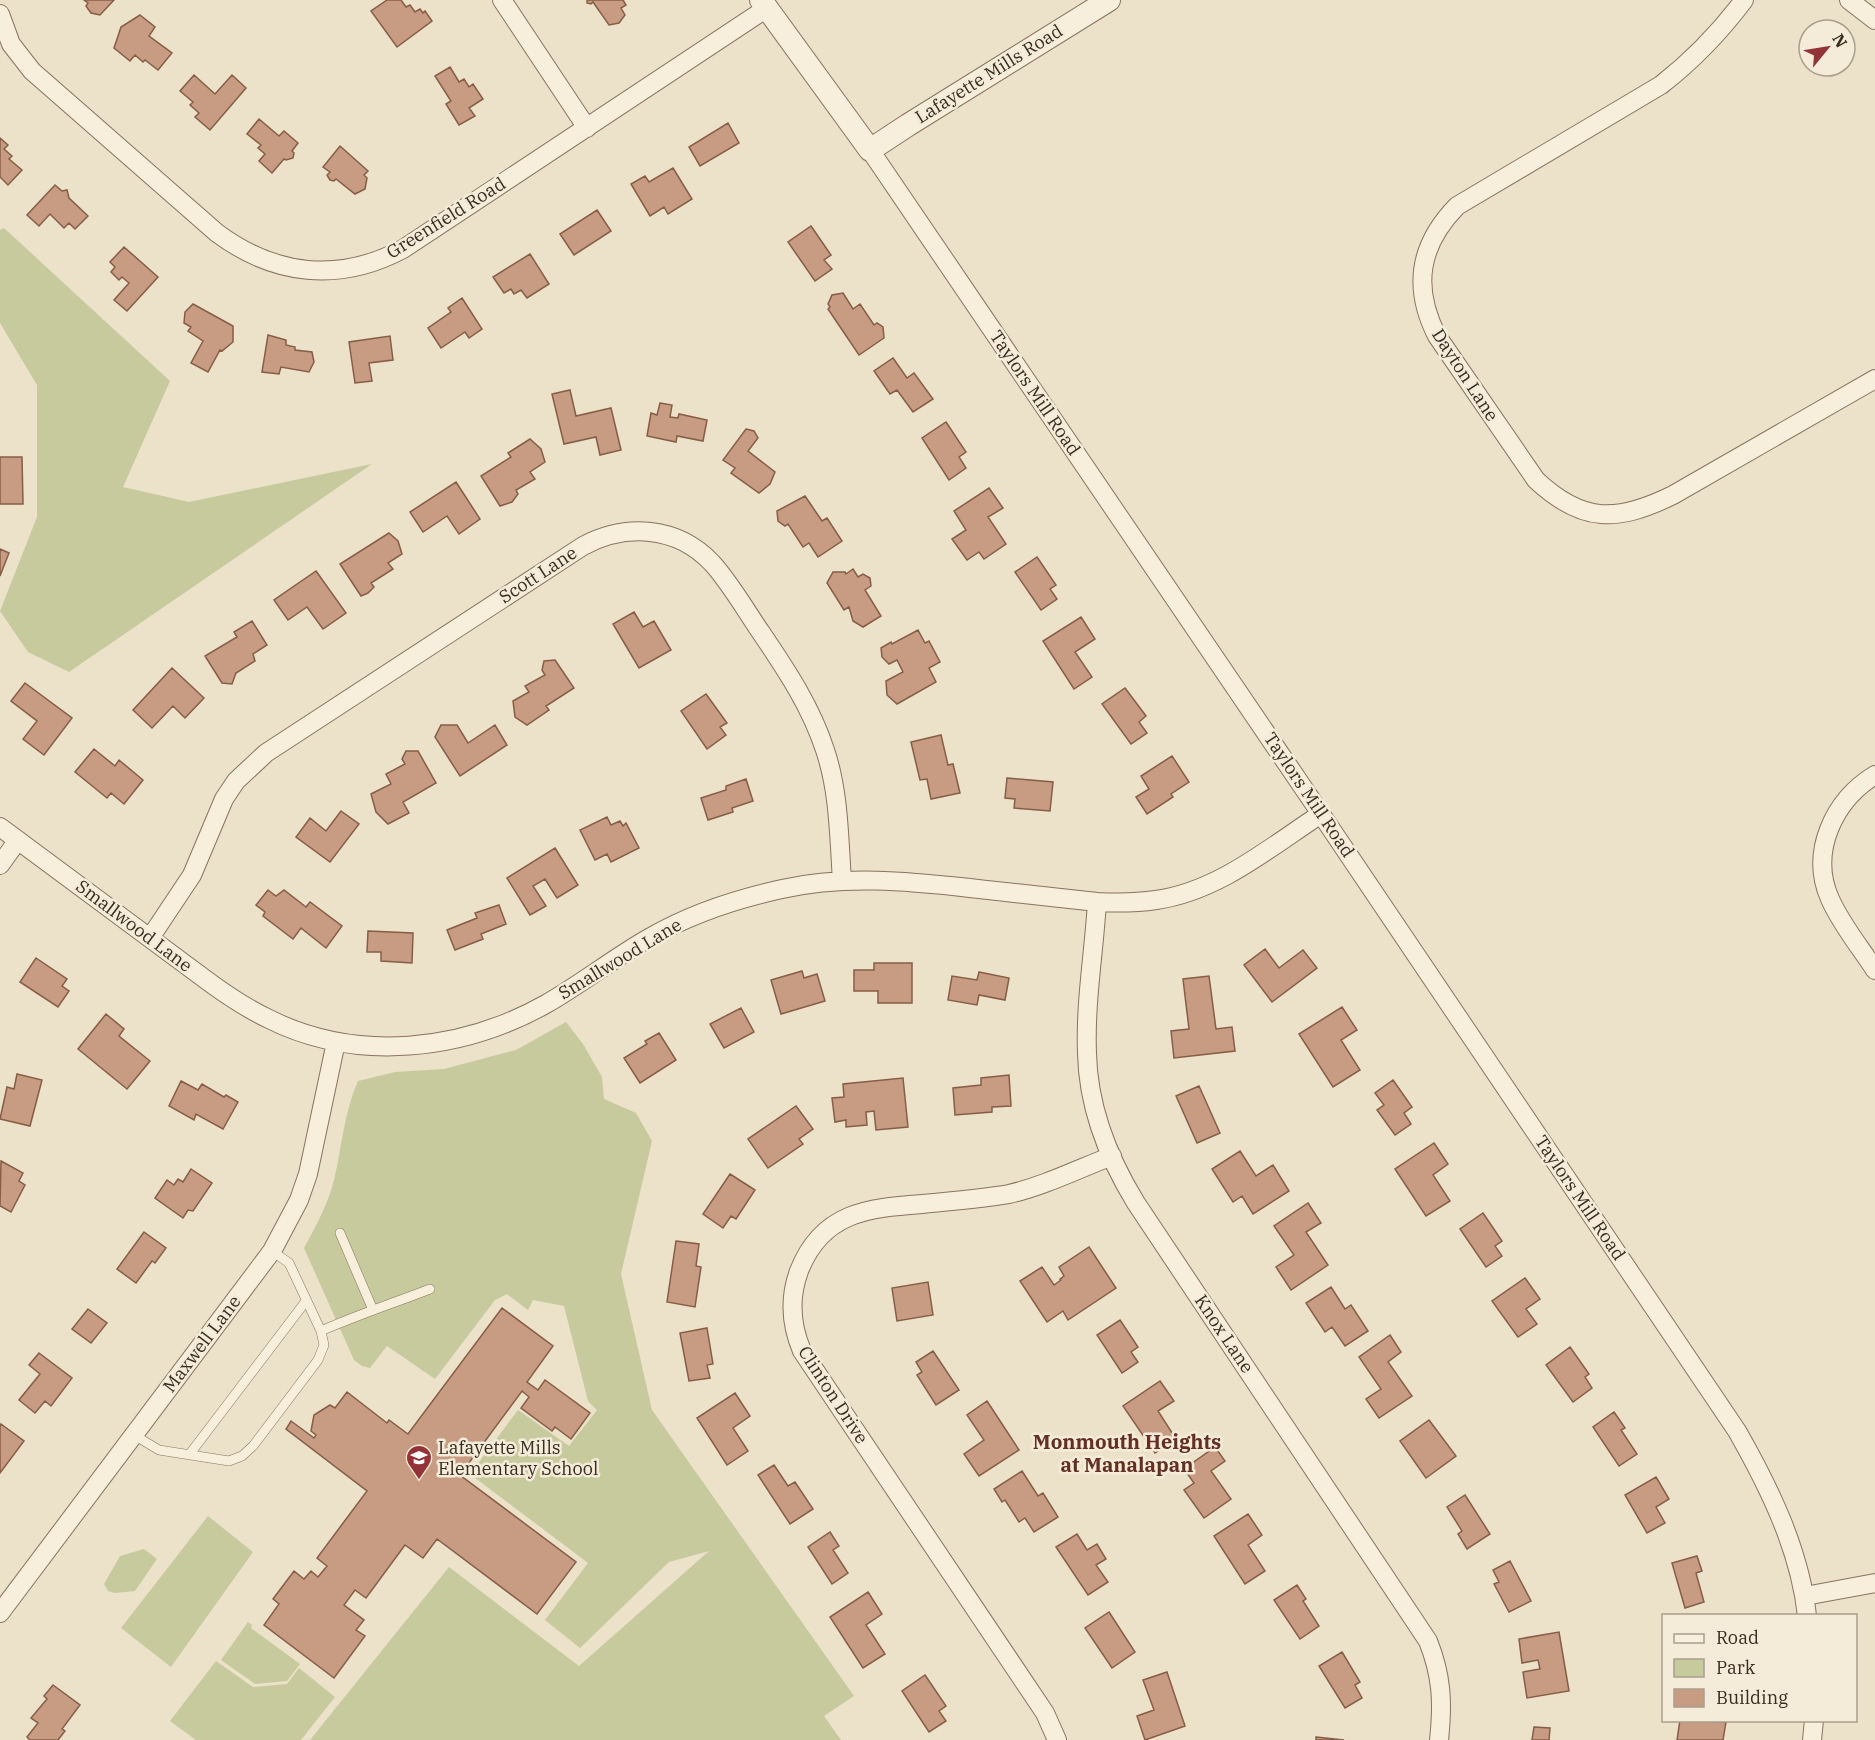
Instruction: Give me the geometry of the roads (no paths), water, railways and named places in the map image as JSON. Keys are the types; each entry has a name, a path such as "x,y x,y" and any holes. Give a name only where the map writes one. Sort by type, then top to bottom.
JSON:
{"street":[{"path":"502,0 586,128"},
{"name":"Lafayette Mills Road","path":"870,150 908,124 1109,0"},
{"name":"Dayton Lane","path":"1744,0 1713,38 1684,68 1661,85 1457,206 1430,242 1423,265 1423,296 1429,320 1437,336 1536,480 1551,494 1567,504 1599,514 1625,514 1673,495 1875,380"},
{"path":"1849,0 1875,20"},
{"name":"Greenfield Road","path":"0,14 11,44 32,71 217,232 245,252 293,268 318,271 359,267 403,249 586,128 764,4"},
{"name":"Taylors Mill Road","path":"764,4 870,150 1737,1431 1771,1495 1805,1596 1807,1614"},
{"name":"Scott Lane","path":"150,938 192,875 224,799 236,781 266,753 583,546 614,533 633,530 654,531 675,537 692,546 711,562 768,643 805,702 826,751 834,784 842,881"},
{"path":"1875,775 1855,789 1834,817 1824,849 1823,868 1830,899 1875,970"},
{"name":"Smallwood Lane","path":"0,827 234,1000 271,1020 305,1034 336,1042 367,1046 416,1046 477,1034 503,1025 546,1004 650,937 690,917 725,904 781,889 842,881 880,879 1096,902 1128,903 1158,900 1203,887 1238,869 1321,814"},
{"path":"0,865 18,840"},
{"name":"Knox Lane","path":"1096,902 1087,1018 1087,1054 1089,1082 1100,1127 1125,1185 1136,1203 1424,1633 1437,1663 1442,1688 1439,1740"},
{"name":"Maxwell Lane","path":"0,1613 272,1251 299,1200 308,1174 336,1042"},
{"name":"Clinton Drive","path":"1057,1740 1045,1713 802,1351 792,1315 792,1298 795,1283 808,1252 832,1226 851,1215 869,1209 1011,1193 1042,1184 1112,1156"},
{"path":"1805,1596 1875,1583"},
{"path":"1812,1740 1814,1722"}],"lane":[{"path":"340,1233 373,1310"},
{"path":"134,1435 159,1450 229,1461 242,1456 253,1446 318,1360 324,1345 321,1331 289,1263 272,1251"},
{"path":"321,1331 430,1288"},
{"path":"189,1455 306,1300"}],"place":[{"name":"Lafayette Mills Elementary School","path":"419,1481"}],"district":[{"name":"Monmouth Heights at Manalapan","path":"1127,1454"}]}
